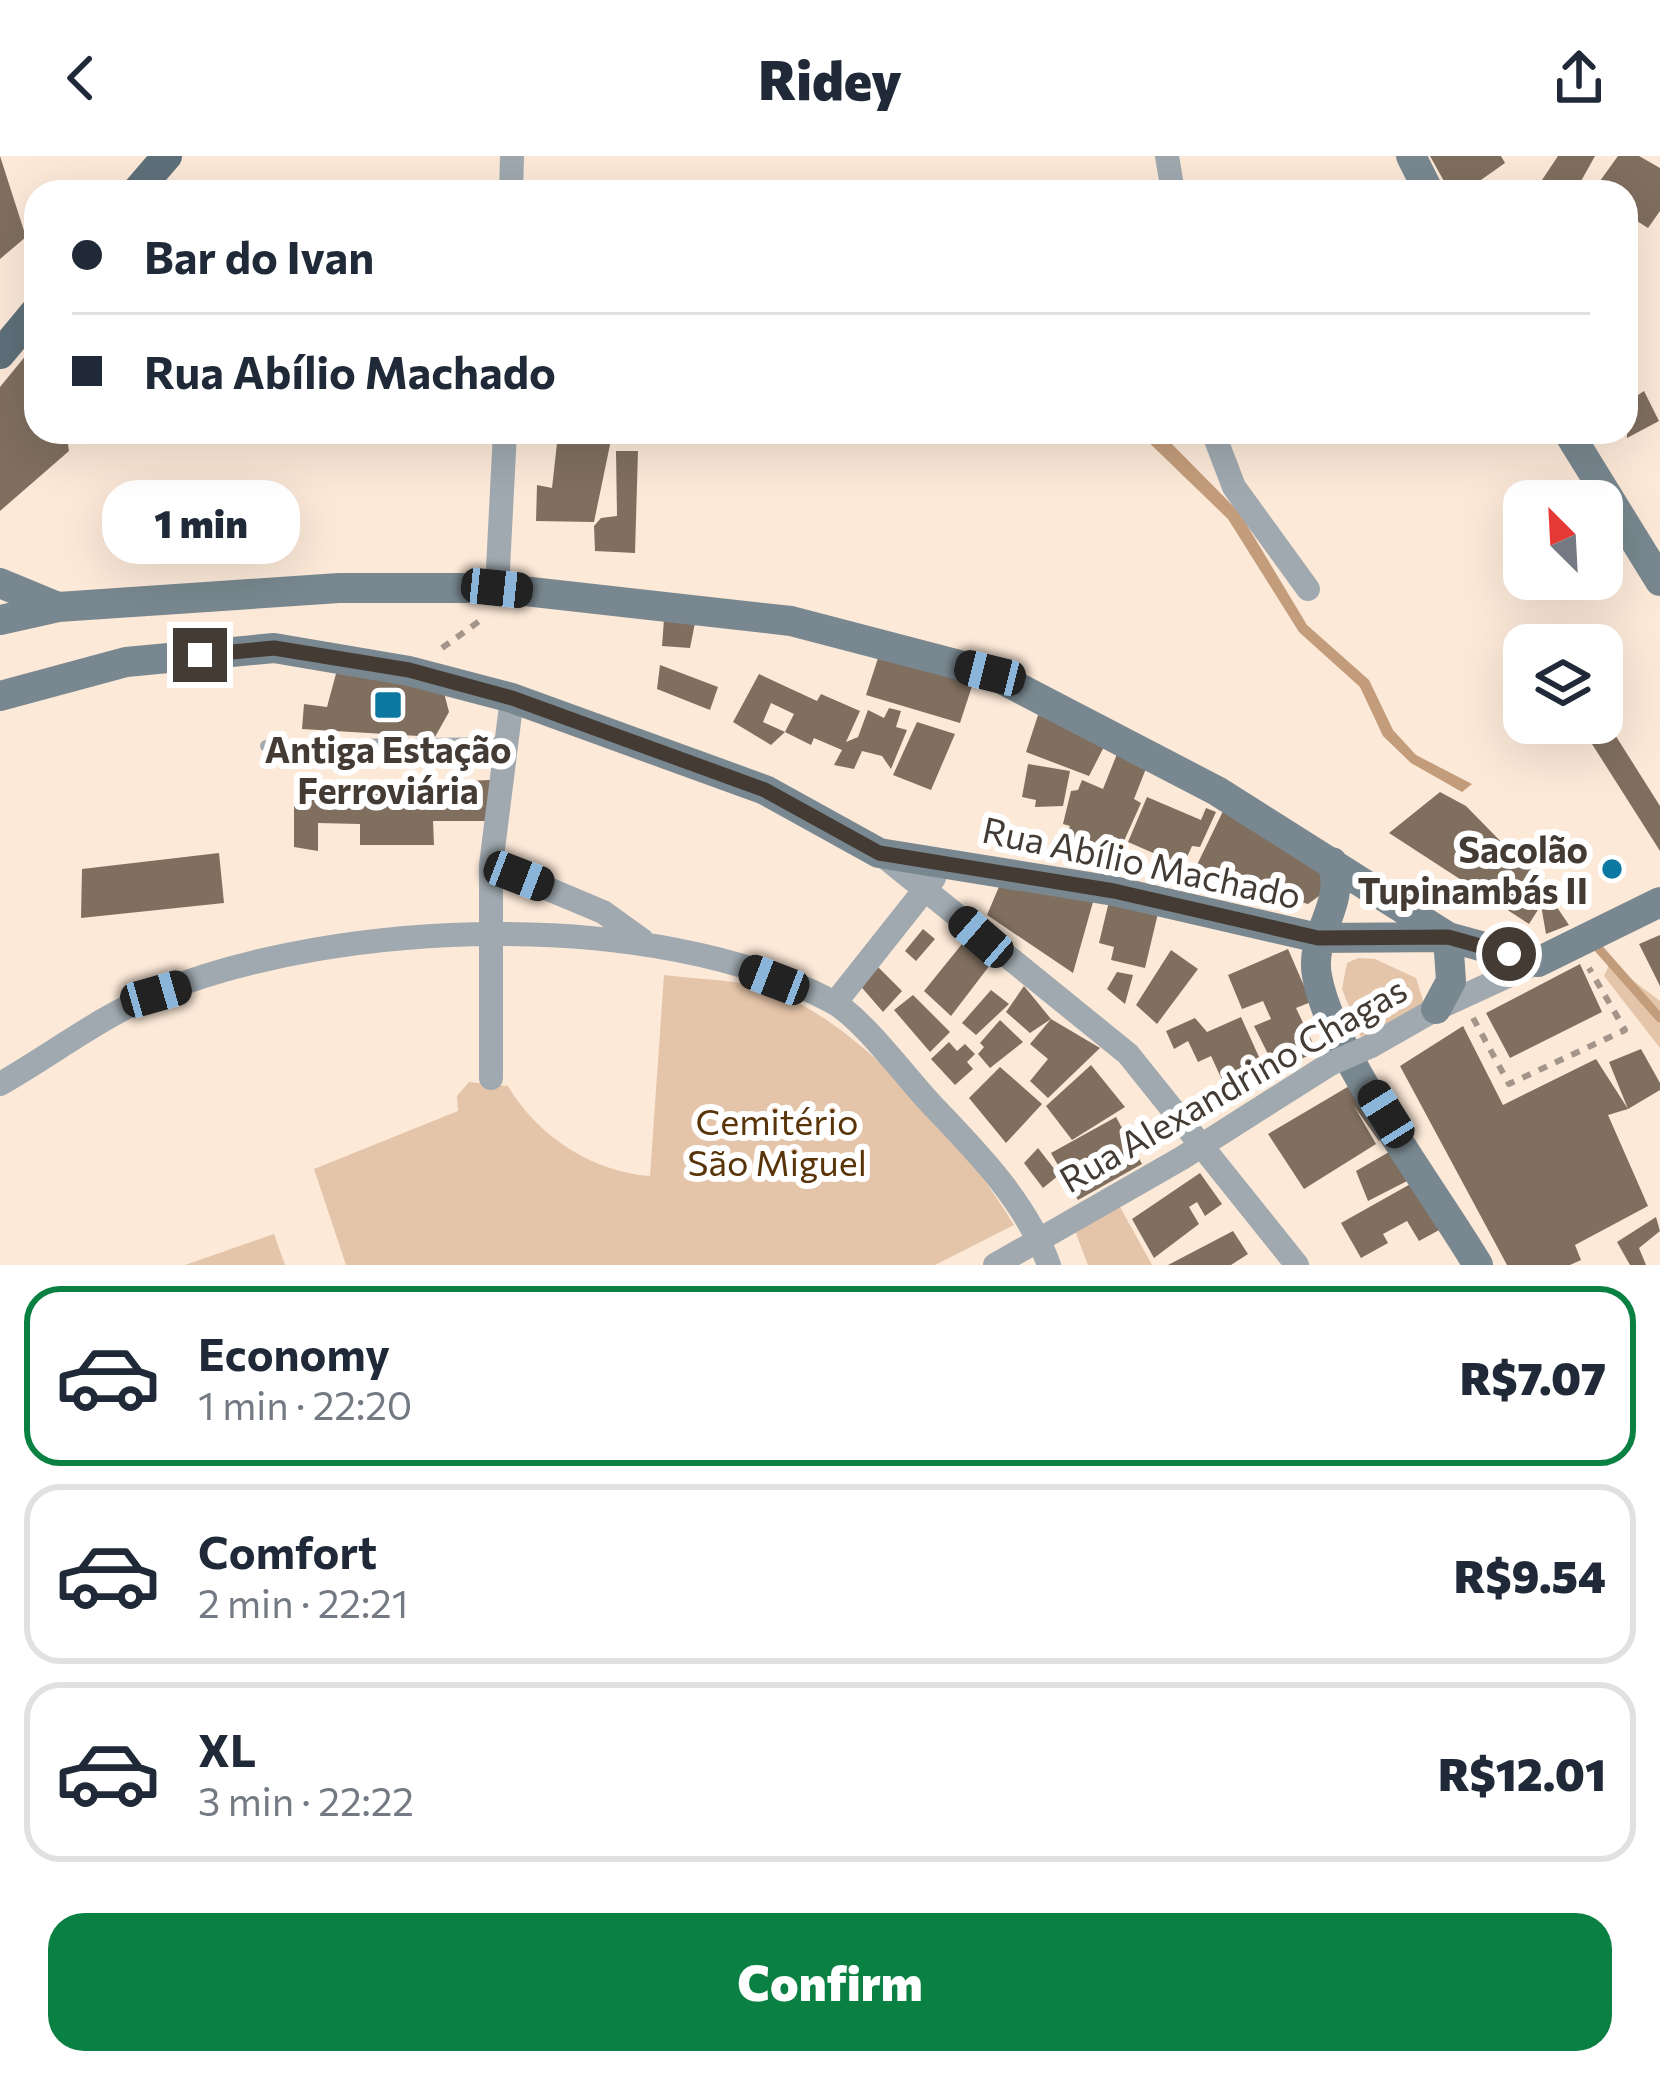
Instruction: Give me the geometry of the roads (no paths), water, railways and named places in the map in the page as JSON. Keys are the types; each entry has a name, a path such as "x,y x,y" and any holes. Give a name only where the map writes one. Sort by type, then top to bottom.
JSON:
{"main road":[{"path":"146,180 167,156"},
{"path":"0,354 24,325"}],"street":[{"path":"497,588 505,444"},
{"path":"1218,444 1234,487 1308,590"},
{"path":"1575,444 1660,581"},
{"path":"0,583 58,607"},
{"path":"0,620 58,607 339,588 497,588 791,621 990,673 1216,791 1448,937 1538,962"},
{"name":"Rua Abílio Machado","path":"0,696 126,662 274,648 409,670 512,698 765,790 879,853 946,860 1318,938 1448,937"},
{"path":"491,1078 490,865 512,698"},
{"path":"879,853 1128,1054 1297,1265"},
{"path":"835,1003 946,860"},
{"path":"1332,862 1338,894 1318,938 1317,976 1339,1037 1478,1265"},
{"path":"490,865 603,912 644,941"},
{"name":"Rua Alexandrino Chagas","path":"995,1265 1045,1253 1330,1064 1538,962 1578,951 1660,902"},
{"path":"0,1084 156,994 272,959 488,934 644,941 744,968 835,1003 991,1167 1045,1253"},
{"path":"1436,1009 1451,981 1448,937"},
{"path":"1317,976 1333,953 1370,938"}],"lane":[{"path":"266,746 503,743"}],"waterway":[{"path":"1592,941 1660,1018"}],"place":[{"name":"Antiga Estação Ferroviária","path":"388,705"},
{"name":"Sacolão Tupinambás II","path":"1612,869"}],"park label":[{"name":"Cemitério São Miguel","path":"777,1140"}]}
